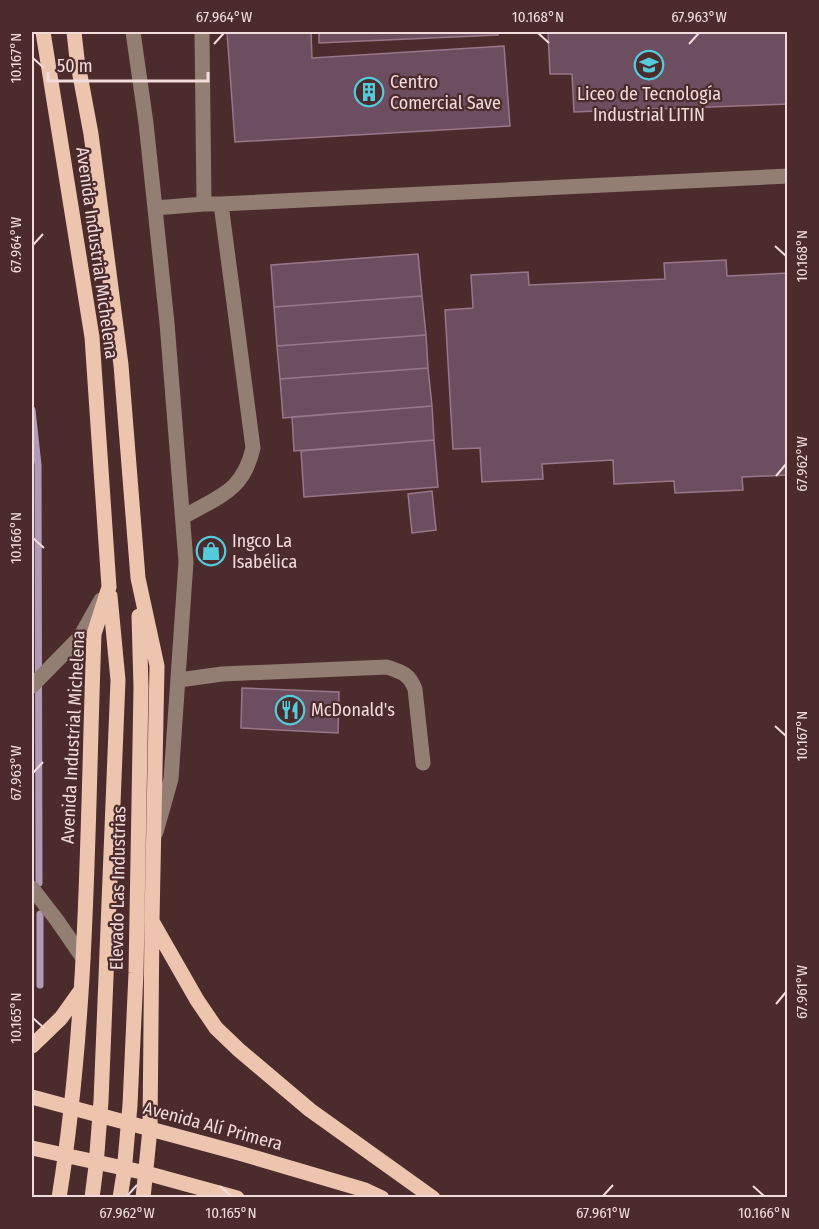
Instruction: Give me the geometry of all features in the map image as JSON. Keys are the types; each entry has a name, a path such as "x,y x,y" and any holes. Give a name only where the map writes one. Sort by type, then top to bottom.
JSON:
{"main road":[{"name":"Avenida Industrial Michelena","path":"43,32 92,337 109,587 94,634 84,958 72,1108 59,1197"},
{"name":"Avenida Industrial Michelena","path":"74,32 91,134 121,365 138,578 157,666 150,1129 143,1197"},
{"name":"Elevado Las Industrias","path":"120,1197 130,1105 135,985 141,699 138,578"},
{"name":"Elevado Las Industrias","path":"92,1197 101,1101 118,680 109,587"},
{"path":"152,921 196,1000 216,1028 310,1110 434,1197"},
{"path":"32,1046 61,1018 81,990"},
{"name":"Avenida Alí Primera","path":"32,1097 250,1156 382,1197"},
{"path":"32,1148 146,1173 237,1197"}],"lane":[{"name":"Avenida Industrial Michelena","path":"133,32 146,123 167,323 186,562 171,779 154,840"},
{"path":"202,32 204,204"},
{"path":"155,208 788,176"},
{"path":"183,517 231,490 249,464 253,448 221,204"},
{"path":"32,686 80,637 109,587"},
{"path":"179,680 222,674 387,667 402,672 412,680 415,689 423,763"},
{"path":"32,888 84,958"}],"building":[{"name":"Centro Comercial Save","path":"227,32 311,32 312,58 504,46 510,126 235,142"},
{"path":"319,32 498,32 498,35 319,43"},
{"name":"Liceo de Tecnología Industrial LITIN","path":"548,32 788,32 788,104 574,112 572,74 550,74"},
{"path":"418,254 422,296 274,307 271,265"},
{"path":"726,260 727,276 788,273 788,475 742,477 743,490 675,493 674,481 614,484 613,460 542,464 543,479 482,482 480,448 453,449 445,310 473,308 471,275 528,272 529,285 665,279 664,263"},
{"path":"422,296 426,335 277,346 274,307"},
{"path":"426,335 428,368 280,379 277,346"},
{"path":"428,368 432,406 283,418 280,379"},
{"path":"432,406 434,440 294,451 292,417"},
{"path":"434,440 438,487 304,497 301,451"},
{"path":"432,491 436,530 412,533 408,494"},
{"name":"McDonald's","path":"242,688 339,692 338,733 241,728"}],"waterway":[{"path":"32,410 38,465 39,883"},
{"path":"40,914 40,985"}],"place":[{"name":"Liceo de Tecnología Industrial LITIN","path":"649,65"},
{"name":"Centro Comercial Save","path":"369,92"},
{"name":"Ingco La Isabélica","path":"211,551"},
{"name":"McDonald's","path":"290,710"}]}
